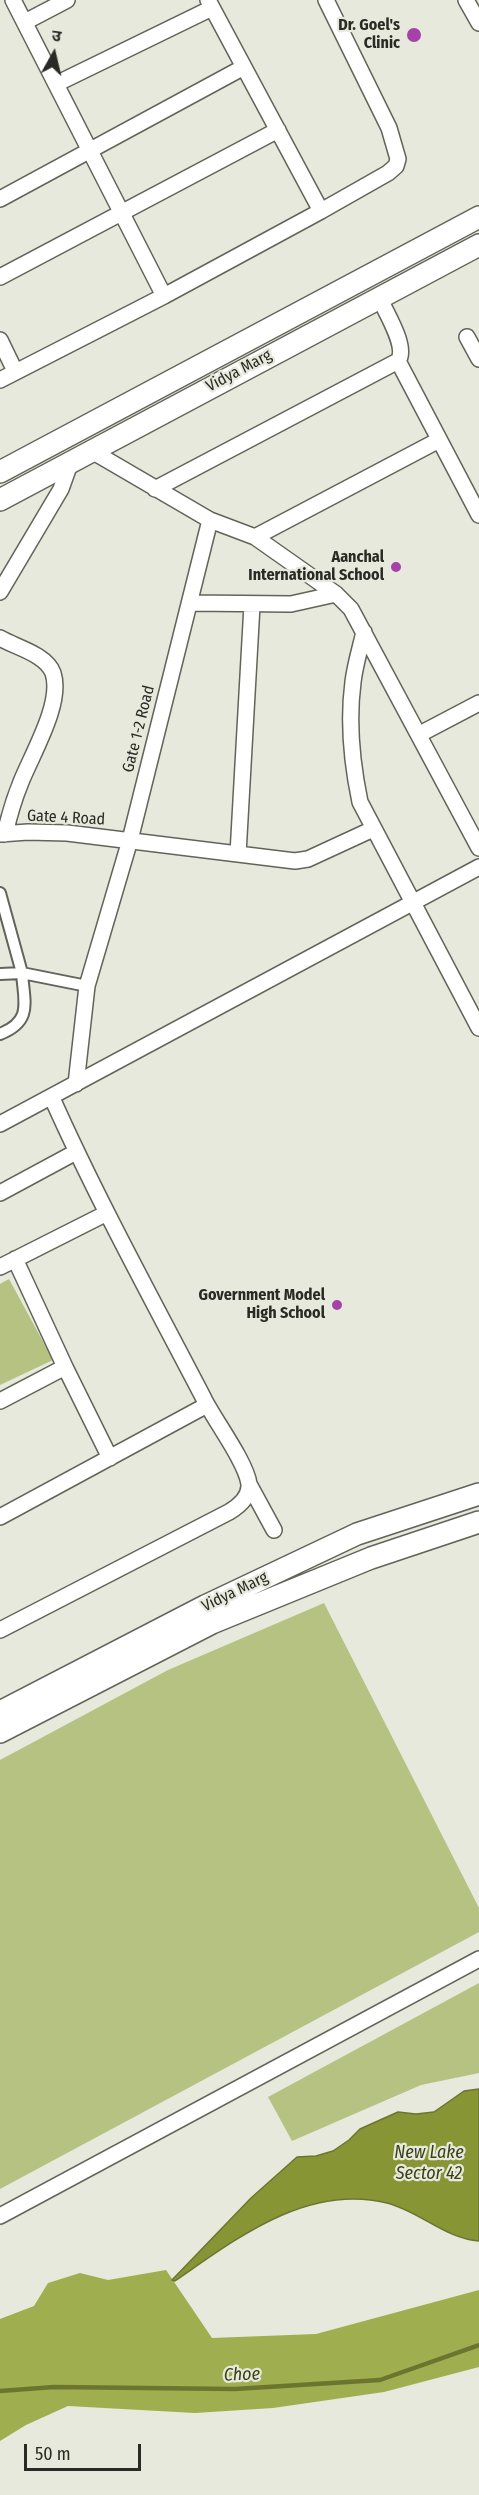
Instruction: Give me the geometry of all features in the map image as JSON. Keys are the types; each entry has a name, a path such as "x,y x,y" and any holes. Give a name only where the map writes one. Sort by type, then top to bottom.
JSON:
{"main road":[{"name":"Vidya Marg","path":"0,472 477,215"},
{"name":"Vidya Marg","path":"0,500 71,460 479,245"},
{"name":"Vidya Marg","path":"0,1712 205,1606 357,1534 479,1494"},
{"name":"Vidya Marg","path":"0,1732 212,1623 371,1558 479,1522"}],"street":[{"path":"13,0 164,296"},
{"path":"25,22 67,0"},
{"path":"0,380 164,296 321,211 388,173 396,166 398,159 389,128 326,0"},
{"path":"466,0 479,23"},
{"path":"56,84 210,4 321,211"},
{"path":"0,200 244,67"},
{"path":"0,277 278,130"},
{"path":"155,489 398,361 401,356 401,347 379,297"},
{"path":"468,337 479,359"},
{"path":"0,340 15,371"},
{"path":"398,361 479,515"},
{"path":"255,537 439,440"},
{"path":"90,450 210,520 255,537 336,594 351,609 420,734 479,848"},
{"path":"0,592 61,489 71,460"},
{"name":"Gate 1-2 Road","path":"76,1084 87,986 130,840 210,520"},
{"path":"190,603 291,604 336,594"},
{"path":"238,854 252,605"},
{"path":"364,632 353,681 351,708 356,780 360,802 479,1028"},
{"path":"0,639 45,663 53,673 54,691 51,708 2,834"},
{"path":"420,734 479,703"},
{"name":"Gate 4 Road","path":"2,834 46,832 295,861 308,859 373,829"},
{"path":"0,1124 479,867"},
{"path":"0,893 22,973 25,1006 21,1021 10,1030 0,1034"},
{"path":"0,974 22,973 87,986"},
{"path":"52,1098 76,1152 207,1406 240,1463 274,1530"},
{"path":"0,1193 76,1152"},
{"path":"0,1267 107,1212"},
{"path":"15,1259 110,1458"},
{"path":"0,1401 65,1367"},
{"path":"0,1517 207,1406"},
{"path":"0,1630 229,1512 243,1501 249,1490 249,1484"},
{"path":"0,2216 479,1959"}],"shaded area":[{"path":"9,1279 53,1360 0,1385 0,1284"},
{"path":"324,1603 479,1908 479,1932 0,2189 0,1760 168,1670"},
{"path":"479,1983 479,2073 421,2085 292,2141 268,2097"},
{"path":"166,2270 212,2338 316,2334 479,2290 479,2367 384,2392 273,2408 195,2413 68,2406 26,2425 0,2441 0,2319 34,2306 48,2283 80,2273 108,2280"}],"water":[{"name":"New Lake Sector 42","path":"479,2089 479,2241 455,2235 387,2203 357,2199 329,2201 301,2208 274,2219 223,2248 175,2281 172,2280 251,2198 297,2157 316,2156 333,2151 360,2129 398,2112 416,2114 434,2112 464,2091"}],"waterway":[{"name":"Choe","path":"0,2391 54,2387 235,2389 380,2380 479,2345"}],"place":[{"name":"Dr. Goel's Clinic","path":"414,35"},
{"name":"Aanchal International School","path":"396,567"},
{"name":"Government Model High School","path":"337,1305"}]}
